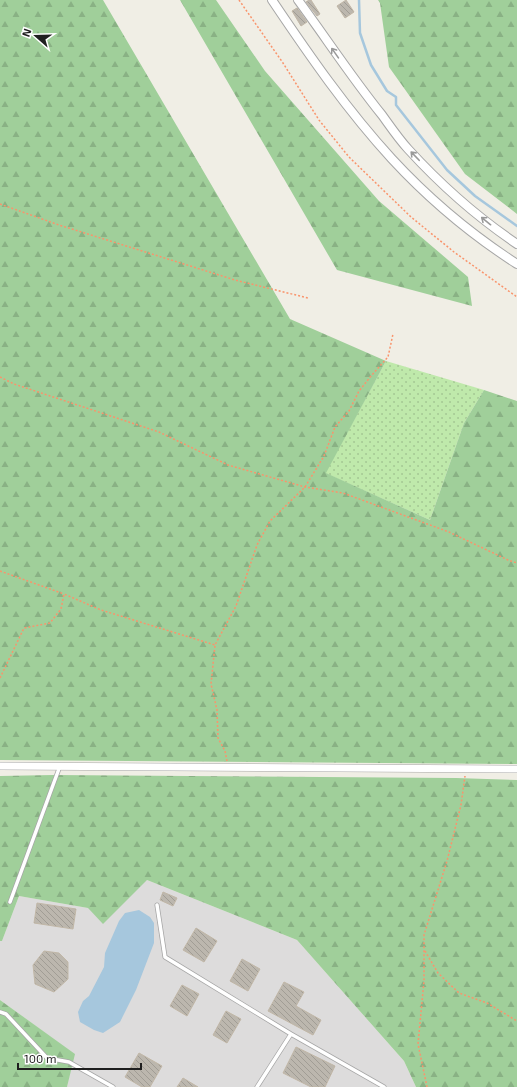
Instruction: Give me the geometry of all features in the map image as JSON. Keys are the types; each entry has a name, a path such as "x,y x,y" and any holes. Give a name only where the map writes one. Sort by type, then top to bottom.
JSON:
{"street":[{"path":"272,0 334,88 365,128 393,160 433,199 474,233 517,264"},
{"path":"298,0 354,80 407,148 442,184 468,207 501,234 517,244"},
{"path":"0,766 60,765 517,769"}],"lane":[{"path":"10,902 60,765"},
{"path":"157,905 165,957 291,1034 384,1087"},
{"path":"0,1012 6,1014 47,1058 69,1062 113,1087"},
{"path":"257,1087 291,1034"}],"path":[{"path":"239,0 283,63 319,120 349,157 411,217 454,252 517,297"},
{"path":"0,204 59,225 236,280 308,298"},
{"path":"229,767 225,752 218,738 218,710 211,684 215,645 236,606 257,545 270,521 305,487 324,456 335,427 349,411 359,391 388,357 393,334"},
{"path":"0,376 14,384 159,432 228,465 305,487 344,493 449,532 517,563"},
{"path":"0,571 64,594 101,610 215,645"},
{"path":"0,678 24,628 50,623 61,609 64,594"},
{"path":"427,1087 418,1044 424,981 424,936 447,861 461,805 466,768"},
{"path":"424,949 438,973 459,994 487,1003 517,1021"}],"shaded area":[{"path":"147,880 297,940 404,1061 416,1087 67,1087 74,1054 0,1000 0,941 2,941 19,896 88,908"}],"green space":[{"path":"0,0 103,0 290,319 386,361 326,473 430,520 464,423 484,390 517,401 517,764 0,760"},
{"path":"180,0 216,0 265,71 379,201 468,277 472,306 337,270"},
{"path":"378,0 517,0 517,214 465,174 389,67 380,3"},
{"path":"386,361 484,390 464,423 430,520 325,473"},
{"path":"53,775 456,778 517,780 517,1087 416,1087 404,1061 297,940 147,880 103,924 88,908 19,896 2,941 0,941 0,776"},
{"path":"0,1000 75,1054 67,1087 0,1087"}],"water":[{"path":"139,910 150,917 154,923 154,943 136,990 120,1022 103,1033 94,1030 80,1022 78,1012 83,1001 89,996 104,967 105,953 119,921 125,913"}],"building":[{"path":"311,0 320,14 317,16 306,2"},
{"path":"346,0 354,12 345,18 337,6"},
{"path":"297,8 307,22 301,26 292,11"},
{"path":"163,892 177,898 173,906 160,900"},
{"path":"37,903 76,909 73,929 34,923"},
{"path":"196,928 217,941 204,962 183,950"},
{"path":"44,951 59,953 68,962 68,979 54,992 35,984 33,965"},
{"path":"242,959 260,969 248,991 230,981"},
{"path":"284,982 304,992 296,1006 321,1020 313,1035 268,1011"},
{"path":"182,985 199,994 187,1016 170,1006"},
{"path":"226,1011 241,1019 227,1043 213,1035"},
{"path":"296,1047 335,1066 325,1087 311,1087 283,1073"},
{"path":"139,1053 162,1066 150,1087 142,1087 125,1077"},
{"path":"183,1078 198,1087 177,1087"}],"waterway":[{"path":"359,0 360,33 371,65 387,91 396,97 396,105 447,170 475,196 517,226"}]}
